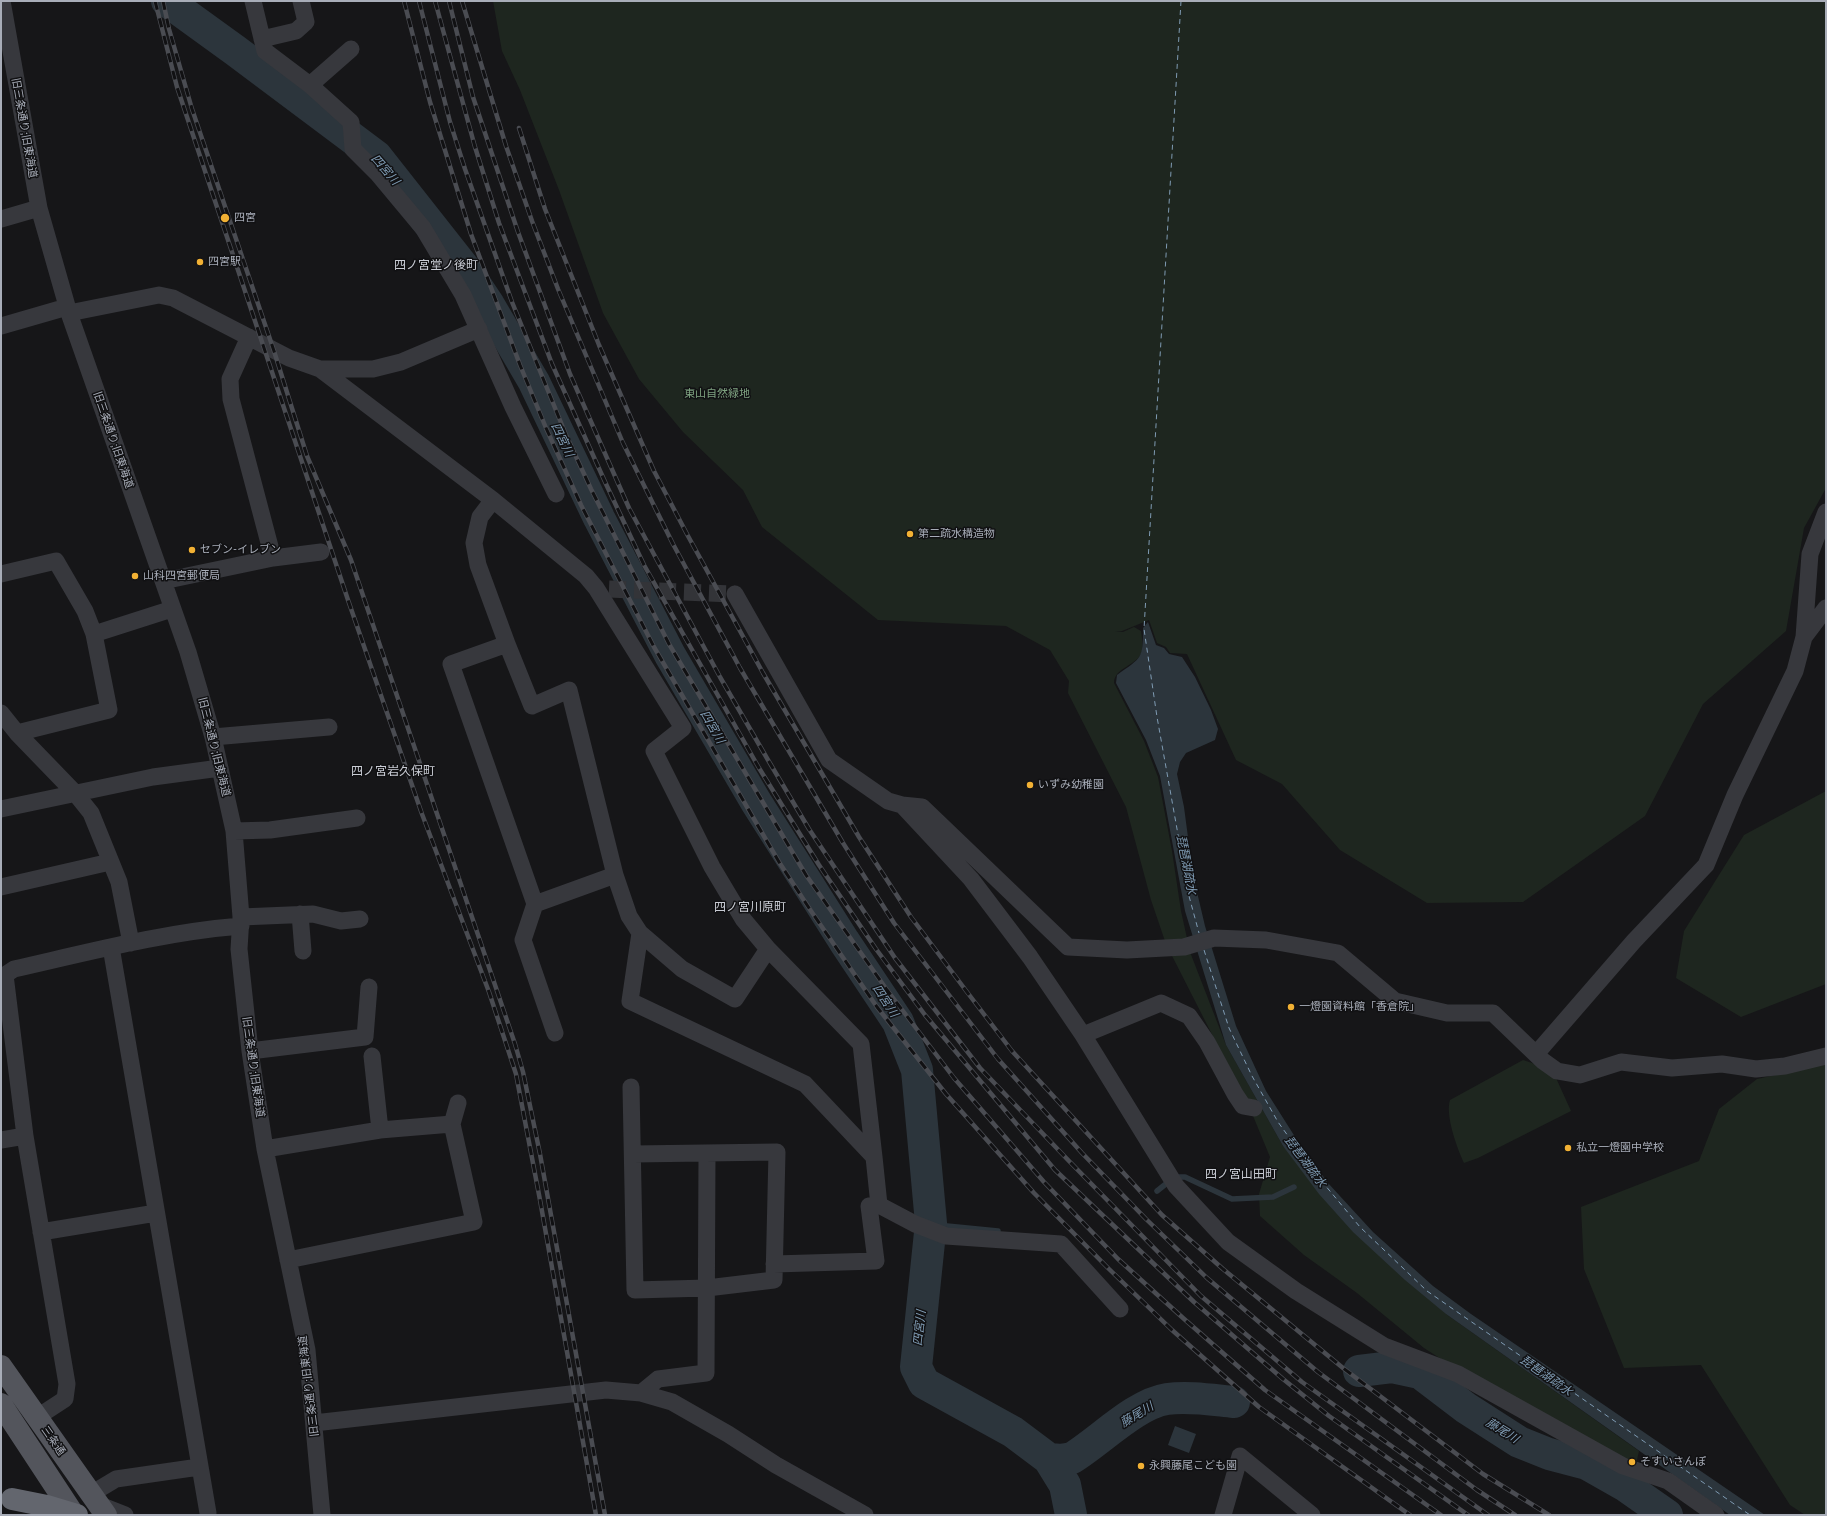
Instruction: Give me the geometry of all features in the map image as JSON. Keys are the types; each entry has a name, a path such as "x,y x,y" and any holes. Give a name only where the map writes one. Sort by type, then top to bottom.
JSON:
{"highway":[{"path":"12,1499 47,1506 78,1515"}],"main road":[{"name":"三条通","path":"1,1366 98,1504"},
{"name":"三条通","path":"1,1404 74,1515"}],"street":[{"path":"253,1 265,51 310,85 351,122 353,149 378,174 423,228 463,295 514,407 556,494"},
{"path":"262,39 296,31 306,22 301,1"},
{"name":"旧三条通り;旧東海道","path":"7,2 39,208 68,310 188,652 213,737 234,831 241,922 239,949 250,1051 265,1149 307,1350 322,1515"},
{"path":"310,85 351,49"},
{"path":"1,219 39,208"},
{"path":"1,326 68,310 158,295 173,298 289,358 320,369 493,500 602,588 683,728 654,751 712,867 743,919 768,948 861,1044 880,1205"},
{"path":"320,369 373,369 400,362 479,329"},
{"path":"249,337 230,379 231,399 273,558"},
{"path":"493,500 480,518 474,543 478,565 532,706 569,690 615,876 629,916 640,933 682,969 735,999 768,948"},
{"path":"1536,1054 1634,941 1706,865 1735,795 1795,671 1804,637 1810,554 1826,512"},
{"path":"163,581 273,558 322,552"},
{"path":"1,574 56,561 85,611 94,634 109,710 17,734"},
{"path":"735,594 829,760 888,801 902,805 922,807 1068,947 1127,950 1185,946 1214,938 1266,940 1338,953 1395,1001 1447,1013 1493,1013 1543,1061 1557,1071 1580,1075 1621,1062 1672,1068 1722,1064 1756,1069 1785,1066 1826,1056"},
{"path":"1804,637 1826,608"},
{"path":"94,634 172,609"},
{"path":"507,644 451,664 535,904 523,940 555,1034"},
{"path":"1,713 17,734 75,793 91,813 119,882 131,943"},
{"path":"213,737 330,727"},
{"path":"1,809 153,777 220,768"},
{"path":"902,805 971,879 1030,957 1083,1035 1176,1186 1228,1242 1296,1291 1384,1346 1458,1374 1623,1466 1668,1481 1716,1515"},
{"path":"234,831 270,830 357,818"},
{"path":"1,887 110,862"},
{"path":"535,904 615,876"},
{"path":"300,914 303,951"},
{"path":"38,1419 39,1416 65,1399 67,1384 25,1136 3,974 14,969 112,947 241,922 300,914 313,914 342,921 360,918"},
{"path":"640,933 630,1001 805,1084 874,1157"},
{"path":"112,947 208,1513"},
{"path":"250,1051 365,1037 369,987"},
{"path":"1083,1035 1161,1003 1189,1016 1208,1042 1235,1094 1243,1106 1254,1108"},
{"path":"372,1056 380,1130"},
{"path":"631,1087 635,1290 707,1288 774,1280 777,1152 633,1154"},
{"path":"288,1260 474,1222 452,1124 458,1103"},
{"path":"265,1149 380,1130 452,1124"},
{"path":"1,1140 25,1136"},
{"path":"641,1393 658,1379 706,1373 707,1154"},
{"path":"774,1264 876,1261 869,1206 880,1205 915,1224 946,1236 1061,1244 1120,1309"},
{"path":"41,1232 156,1213"},
{"path":"314,1423 606,1390 641,1393 672,1402 728,1434 776,1465 865,1515"},
{"path":"1223,1515 1240,1456 1312,1515"},
{"path":"125,1515 98,1504 116,1479 200,1467"}],"green space":[{"name":"東山自然緑地","path":"493,1 1826,1 1826,488 1804,528 1786,631 1703,704 1645,816 1523,902 1427,903 1340,850 1282,784 1236,760 1187,654 1170,653 1166,647 1157,643 1149,620 1122,631 1115,631 1123,632 1134,627 1141,631 1142,651 1140,656 1118,673 1114,683 1144,741 1158,777 1172,851 1181,911 1190,952 1226,1045 1283,1146 1446,1314 1639,1451 1635,1469 1514,1406 1424,1348 1357,1293 1304,1255 1260,1216 1259,1194 1270,1157 1251,1111 1166,944 1151,900 1126,807 1068,693 1069,681 1050,650 1006,626 878,620 762,527 743,490 683,432 639,379 603,313 559,190 520,90 502,51"},
{"path":"1826,791 1826,984 1741,1017 1676,978 1684,931 1744,835"},
{"path":"1523,1060 1535,1064 1556,1078 1571,1111 1478,1158 1464,1163 1450,1123 1450,1100"},
{"path":"1826,1064 1826,1515 1805,1515 1790,1505 1701,1365 1624,1368 1584,1269 1581,1207 1699,1161 1719,1109 1757,1079"}],"water":[{"name":"琵琶湖疏水","path":"1148,622 1156,645 1164,648 1169,654 1182,657 1195,677 1211,710 1218,729 1215,740 1186,753 1180,762 1177,774 1184,807 1193,875 1205,926 1236,1026 1266,1091 1297,1140 1328,1183 1373,1232 1433,1286 1471,1314 1765,1515 1730,1515 1446,1314 1405,1280 1353,1232 1319,1194 1283,1146 1226,1045 1185,911 1160,776 1146,740 1116,683 1117,675 1132,664 1139,656 1142,646 1143,628"},
{"path":"1175,1426 1196,1434 1189,1453 1168,1445"}],"waterway":[{"name":"四宮川","path":"167,1 376,156 465,269 489,305 534,382 599,518 670,655 756,802 844,941 898,1022 917,1070 931,1223 916,1367 924,1383 1013,1432 1049,1459 1065,1485 1071,1515"},
{"path":"1174,1177 1185,1177 1232,1199 1273,1197 1294,1187"},
{"path":"1157,1191 1167,1183"},
{"path":"937,1225 998,1231"},
{"name":"藤尾川","path":"1359,1371 1392,1367 1420,1373 1466,1408 1519,1442 1549,1454 1587,1464 1624,1485 1667,1515"},
{"name":"藤尾川","path":"1049,1459 1062,1460 1072,1458 1130,1415 1155,1402 1167,1399 1184,1398 1234,1402"}],"ferry route":[{"path":"1181,1 1144,629 1157,717 1189,896 1199,933"},
{"path":"1204,950 1229,1028 1252,1076 1278,1122 1314,1172 1360,1227 1427,1291 1750,1515"}],"tunnel":[{"path":"609,589 735,594"}],"railway":[{"path":"155,1 177,87 348,600 422,814 489,992 516,1074 596,1515"},
{"path":"163,1 169,29 192,109 274,351 307,456 351,560 515,1044 523,1072 540,1154 605,1515"},
{"path":"404,1 430,102 471,234 520,365 546,428 581,505 654,647 779,862 811,911 877,1007 946,1094 1034,1193 1109,1269 1172,1330 1259,1407 1410,1515"},
{"path":"419,1 450,122 465,169 512,302 566,435 591,489 669,644 806,875 887,990 954,1078 1044,1182 1118,1259 1265,1390 1441,1515"},
{"path":"435,1 475,147 499,223 552,364 606,484 644,565 759,768 819,865 876,949 925,1015 1055,1170 1194,1302 1283,1379 1329,1416 1468,1515"},
{"path":"449,1 473,97 518,232 570,374 629,508 720,677 768,760 809,829 895,958 980,1068 1201,1296 1302,1382 1488,1515"},
{"path":"462,1 506,146 532,221 558,289 623,443 673,544 740,668 843,843 894,923 998,1059 1082,1153 1146,1219 1207,1278 1318,1372 1477,1490 1515,1515"},
{"path":"519,128 545,209 599,345 654,471 763,673 859,837 911,917 1012,1051 1162,1215 1223,1269 1343,1368 1483,1474 1549,1515"}],"place":[{"name":"四宮","path":"225,218"},
{"name":"四宮駅","path":"200,262"},
{"name":"第二疏水構造物","path":"910,534"},
{"name":"セブン-イレブン","path":"192,550"},
{"name":"山科四宮郵便局","path":"135,576"},
{"name":"いずみ幼稚園","path":"1030,785"},
{"name":"一燈園資料館「香倉院」","path":"1291,1007"},
{"name":"私立一燈園中学校","path":"1568,1148"},
{"name":"そすいさんぽ","path":"1632,1462"},
{"name":"永興藤尾こども園","path":"1141,1466"}],"district":[{"name":"四ノ宮堂ノ後町","path":"436,266"},
{"name":"四ノ宮岩久保町","path":"393,772"},
{"name":"四ノ宮川原町","path":"750,908"},
{"name":"四ノ宮山田町","path":"1241,1175"}]}
